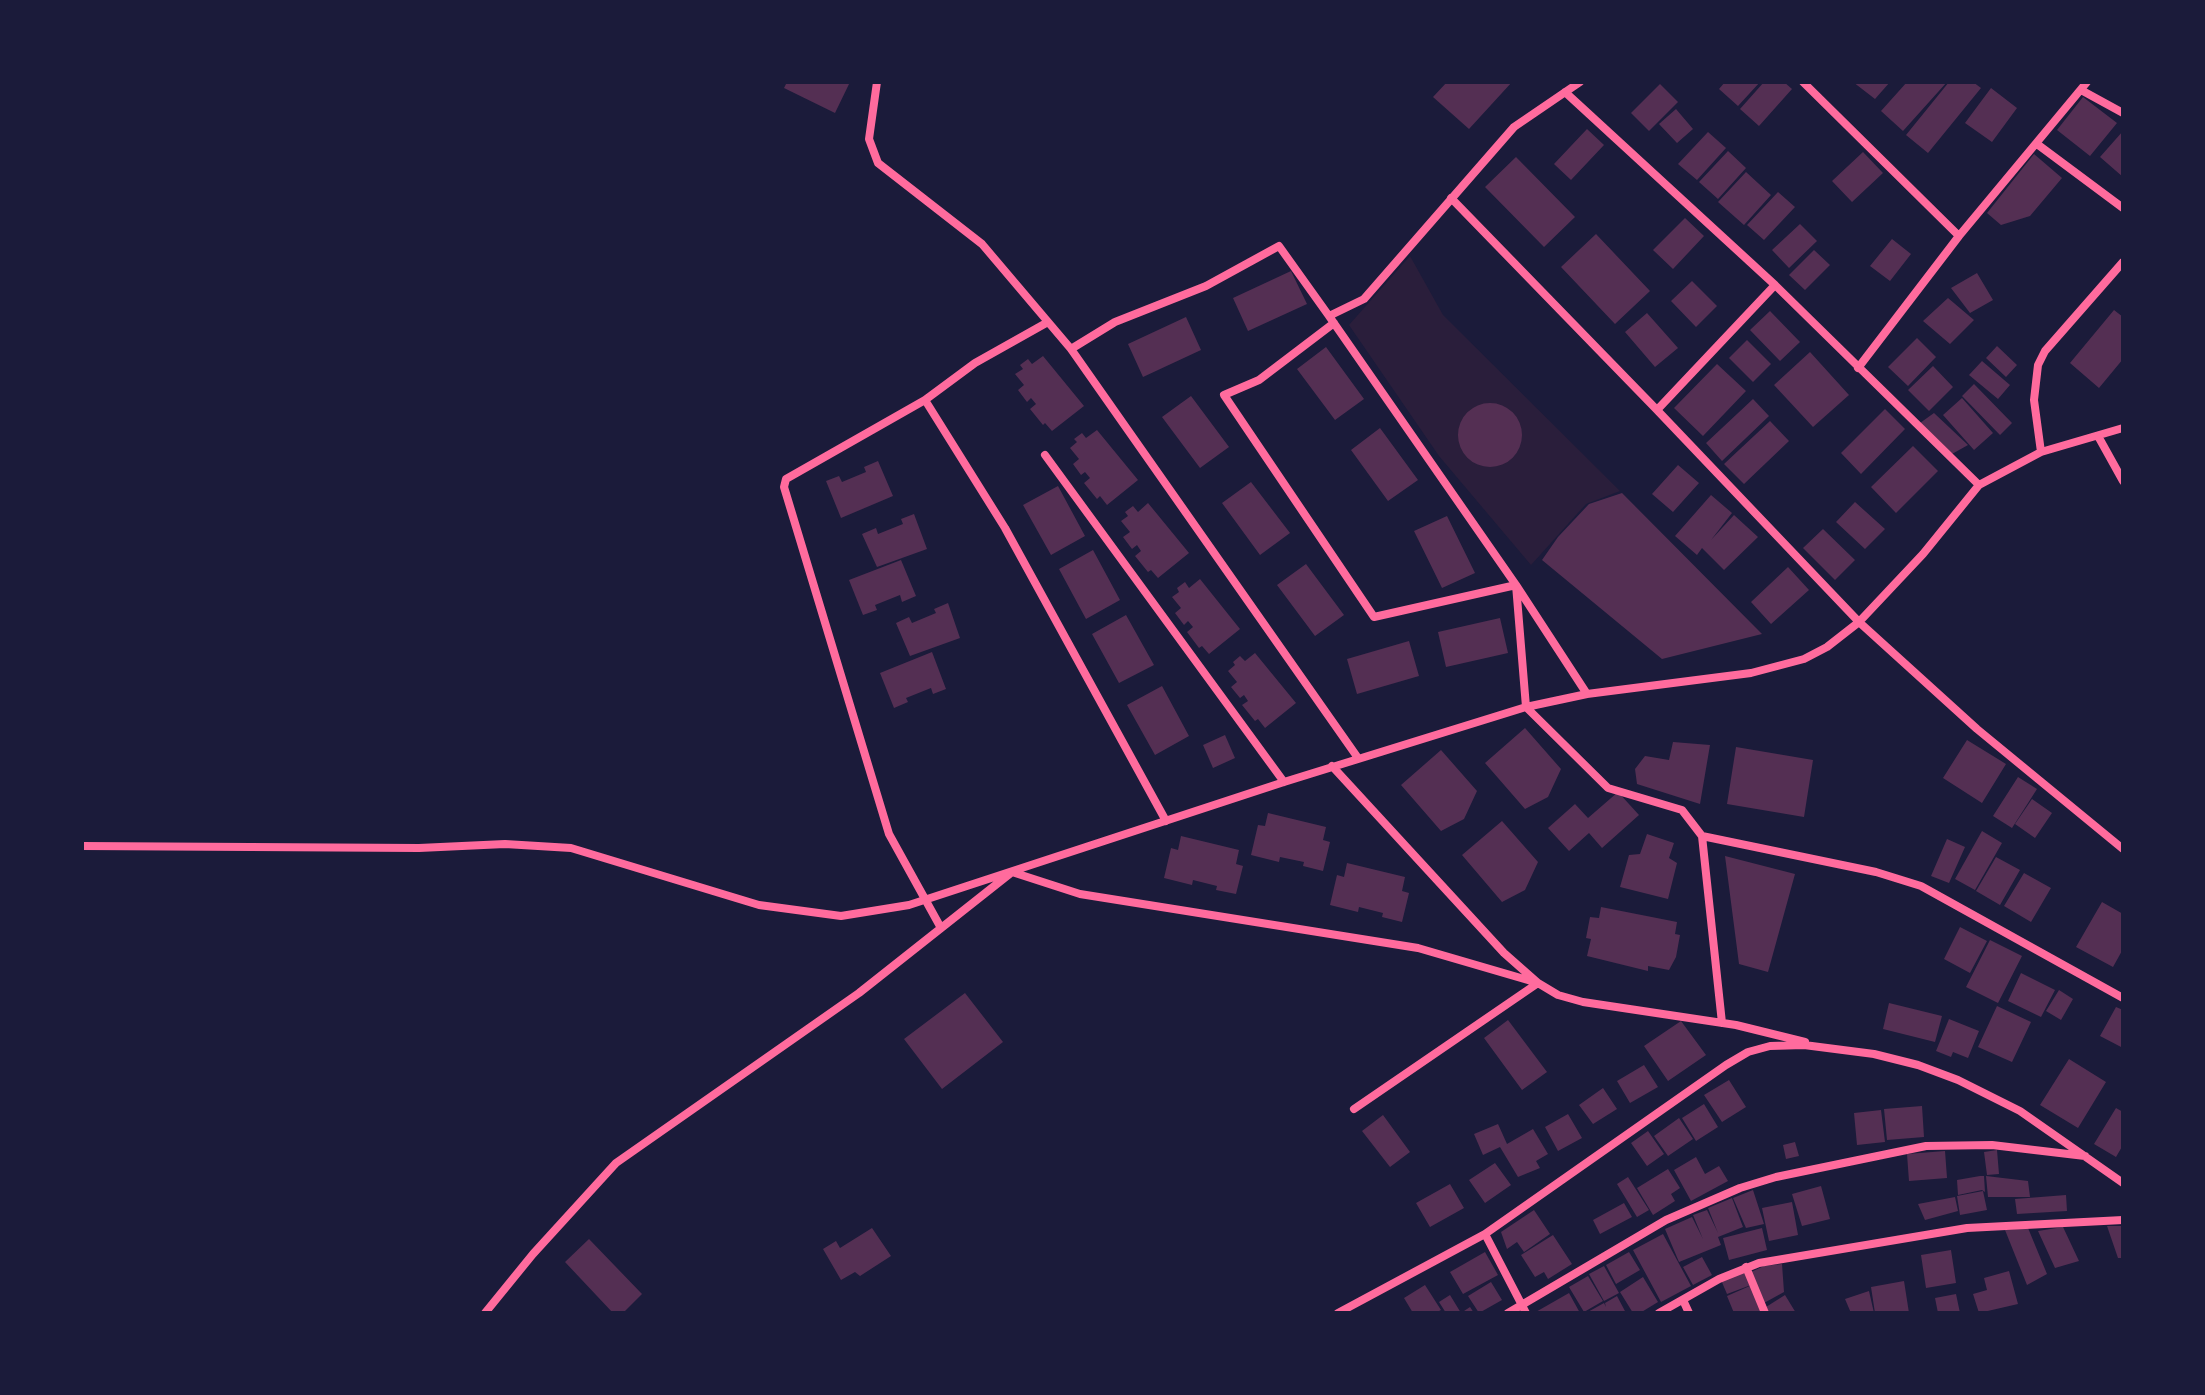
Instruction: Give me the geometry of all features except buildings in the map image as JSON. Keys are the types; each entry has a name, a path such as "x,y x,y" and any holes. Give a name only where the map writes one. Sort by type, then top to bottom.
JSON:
{"street":[{"path":"877,82 869,139 878,163 982,244 1071,349 1358,758"},
{"path":"1516,585 1374,617 1224,395 1259,380 1331,320 1364,299 1514,127 1580,82"},
{"path":"1803,82 1959,236"},
{"path":"1858,368 1959,236 2084,86 2123,113"},
{"path":"1565,92 1775,285 1979,485"},
{"path":"2037,144 2123,208"},
{"path":"1451,198 1859,622 1977,729 2123,849"},
{"path":"1071,349 1115,322 1206,286 1279,246 1516,585 1587,694"},
{"path":"2041,452 2034,400 2038,365 2045,351 2123,262"},
{"path":"1657,410 1775,285"},
{"path":"941,928 889,834 784,487 786,479 925,400 975,363 1048,322"},
{"path":"925,400 1005,528 1166,821"},
{"path":"82,846 419,848 505,844 571,848 759,905 841,916 927,900 1332,766 1526,707 1587,694 1720,677 1804,659 1827,647 1859,622 1923,554 1979,485 2041,452 2123,428"},
{"path":"2098,436 2123,481"},
{"path":"1045,455 1284,782"},
{"path":"1516,585 1526,707 1608,788 1682,810 1702,836 1722,1023"},
{"path":"1332,766 1504,953 1538,983 1558,995 1583,1002 1722,1023 1837,1049"},
{"path":"1702,836 1876,872 1921,886 2123,998"},
{"path":"1012,872 1080,894 1418,948 1538,983"},
{"path":"485,1313 533,1254 616,1163 859,993 1012,872"},
{"path":"1354,1109 1538,983"},
{"path":"1338,1313 1485,1234 1713,1074 1748,1052 1770,1046 1804,1045 1874,1054 1918,1065 1958,1080 2020,1111 2123,1183"},
{"path":"1508,1313 1524,1309 1666,1220 1740,1188 1776,1177 1926,1146 1992,1145 2085,1157"},
{"path":"1659,1313 1759,1263 1967,1228 2123,1220"},
{"path":"1485,1234 1524,1309"},
{"path":"1746,1267 1765,1313"},
{"path":"1683,1300 1689,1313"}],"shaded area":[{"path":"1410,256 1443,315 1620,491 1586,504 1531,565 1439,456 1349,325"}]}
